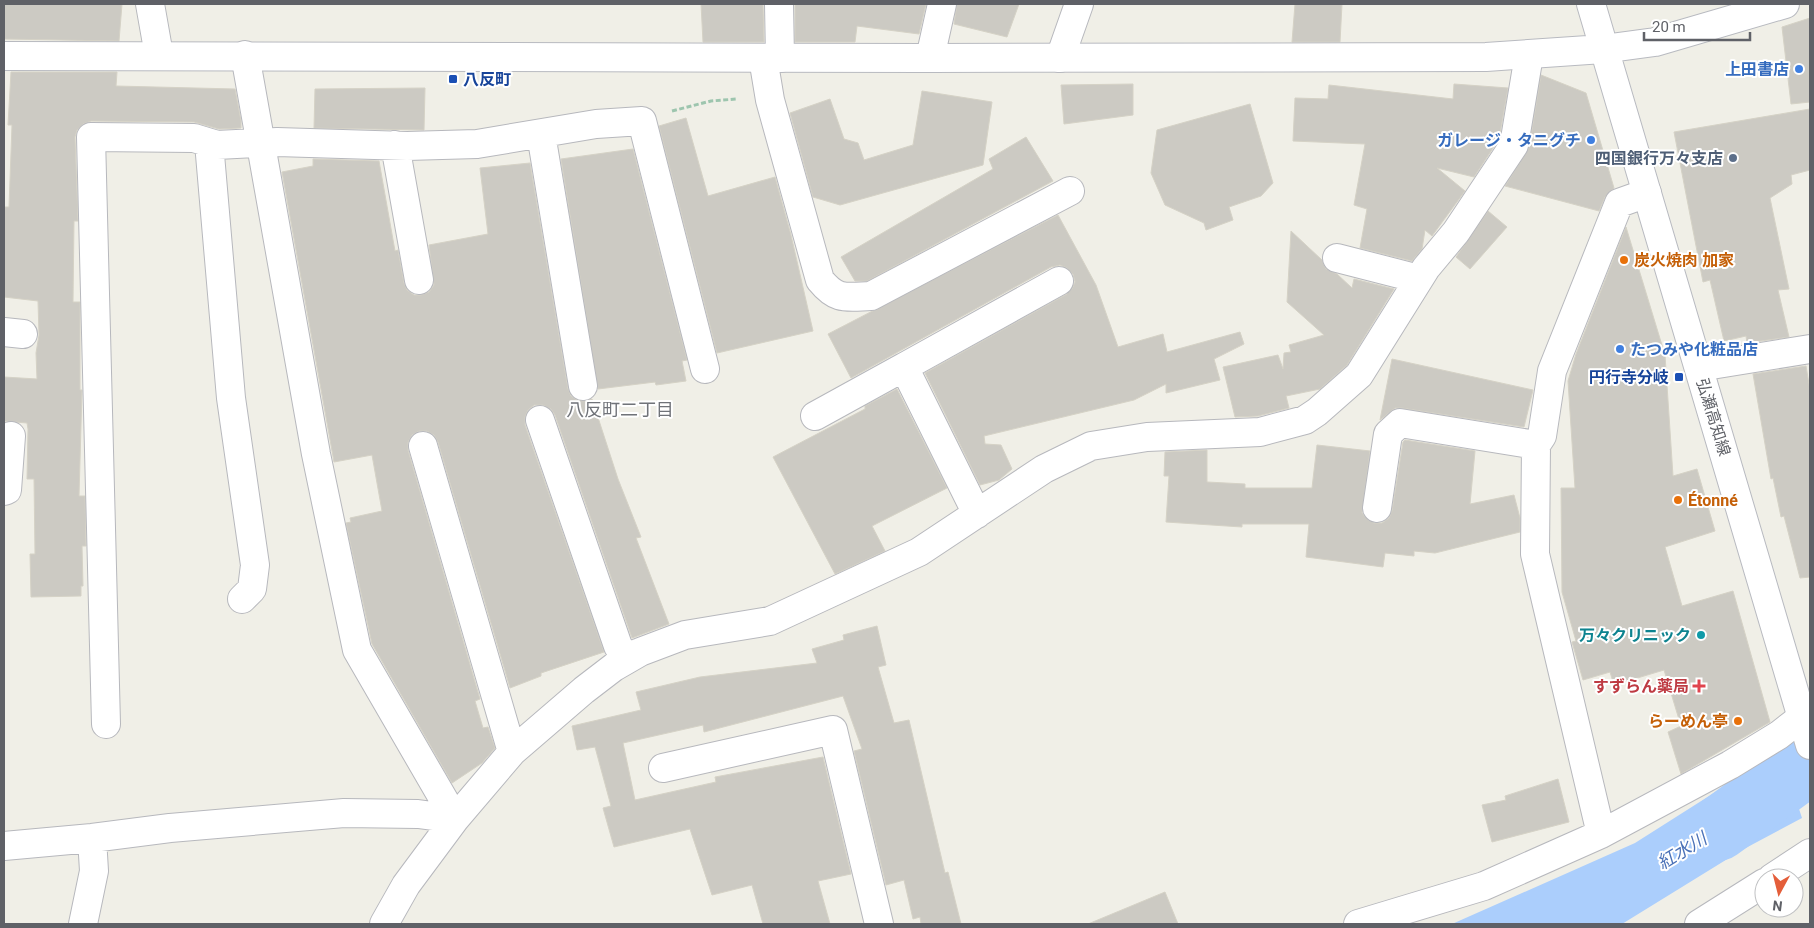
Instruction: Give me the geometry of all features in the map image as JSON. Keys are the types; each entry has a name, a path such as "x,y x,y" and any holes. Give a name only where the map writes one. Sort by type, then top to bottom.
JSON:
{"street":[{"path":"150,4 159,55"},
{"path":"779,4 771,58 769,96 820,280 829,291 843,298 871,296 1070,191"},
{"path":"930,58 942,4"},
{"path":"1060,58 1079,4"},
{"name":"弘瀬高知線","path":"1591,4 1807,726"},
{"path":"4,56 1060,58 1529,55 1603,49 1655,42 1786,4"},
{"path":"245,55 316,454 357,650 455,819"},
{"path":"384,924 406,885 455,819 512,752 584,690 640,652 685,635 770,621 919,552 1044,469 1091,446 1147,437 1260,432 1305,420 1330,402 1359,375 1419,279 1456,232 1514,145 1529,55"},
{"path":"106,724 91,137 194,138 217,145 261,143 477,144 596,124 642,121 705,369"},
{"path":"541,134 583,386"},
{"path":"209,143 208,153 231,398 255,565 252,589 242,599"},
{"path":"395,145 420,280"},
{"path":"1601,834 1535,554 1536,445 1542,436 1552,371 1619,204 1647,193"},
{"path":"1337,258 1419,279"},
{"path":"815,416 1060,281"},
{"path":"1699,367 1810,349"},
{"path":"904,367 977,514"},
{"path":"540,420 618,646 628,659"},
{"path":"1377,508 1388,434 1400,423 1536,445"},
{"path":"4,491 7,490 11,436"},
{"path":"423,446 512,752"},
{"path":"1358,924 1484,886 1601,834 1807,726"},
{"path":"663,768 833,730 879,924"},
{"path":"4,846 92,838 170,828 344,813 418,814 455,819"},
{"path":"83,924 94,871 92,838"},
{"path":"1787,868 1810,853"},
{"path":"1699,924 1754,889"}],"path":[{"path":"642,121 648,117 711,101 769,96"}],"water":[{"path":"1780,751 1802,818 1742,850 1622,924 1452,924 1635,843"}],"building":[{"path":"4,4 122,4 119,41 4,39"},
{"path":"701,4 763,4 764,42 703,42"},
{"path":"795,4 926,4 919,34 857,26 855,42 795,42"},
{"path":"957,4 1019,4 1007,37 954,24"},
{"path":"1295,4 1342,4 1340,42 1292,42"},
{"name":"上田書店","path":"1810,18 1810,102 1791,104 1782,27"},
{"path":"11,72 117,72 116,86 235,89 241,121 241,128 219,129 194,122 91,121 83,124 77,130 75,137 78,221 74,221 73,302 80,302 80,390 82,390 79,496 85,496 86,546 82,546 83,586 81,586 81,596 31,597 30,554 35,554 34,479 27,479 28,429 27,423 4,421 4,377 37,379 36,353 39,335 38,301 4,297 4,207 9,207 12,125 8,125"},
{"path":"1541,75 1586,93 1614,188 1605,197 1599,211 1505,186 1529,148"},
{"path":"1133,84 1133,115 1064,124 1061,85"},
{"path":"1454,84 1508,88 1499,139 1474,177 1437,168 1465,191 1432,236 1425,230 1422,249 1412,261 1360,248 1367,209 1354,205 1365,144 1293,141 1295,98 1328,99 1329,85 1453,99"},
{"path":"425,88 424,130 314,128 315,89"},
{"path":"922,91 992,102 983,165 840,205 813,197 790,113 830,99 844,139 858,143 864,160 913,145"},
{"path":"1250,104 1273,183 1261,196 1229,207 1233,220 1206,230 1204,223 1165,205 1151,173 1157,130"},
{"path":"1810,109 1810,170 1791,175 1792,184 1770,198 1789,289 1778,290 1789,337 1747,343 1746,336 1724,341 1710,280 1703,282 1674,132"},
{"path":"686,118 708,196 775,177 791,235 813,331 717,353 659,126"},
{"path":"1026,137 1053,181 867,281 855,281 841,257 993,169 989,159"},
{"path":"633,149 687,360 682,361 686,381 656,385 655,382 598,389 561,159"},
{"path":"313,159 379,161 395,251 398,250 407,290 414,295 429,292 434,285 429,245 488,234 480,168 530,163 568,389 571,396 577,400 585,401 592,399 618,479 641,537 636,538 669,624 632,638 555,415 551,409 543,405 534,405 528,410 525,417 525,425 604,652 541,673 541,676 510,688 438,442 434,435 427,431 419,431 412,435 408,442 408,450 480,699 475,701 483,728 488,727 495,748 482,763 452,783 372,644 346,523 351,522 350,518 382,511 372,455 334,462 282,172 313,166"},
{"path":"1488,211 1507,227 1470,269 1456,257"},
{"path":"1058,215 1096,285 1118,347 1163,334 1167,352 1240,332 1244,344 1214,359 1220,380 1166,393 1166,384 1134,400 984,436 985,444 1001,445 1012,469 999,480 980,485 925,373 1067,294 1075,282 1073,274 1067,268 1060,265 1051,267 851,378 828,334"},
{"path":"1626,227 1665,355 1673,476 1697,469 1715,531 1665,547 1682,606 1733,591 1770,722 1681,774 1668,732 1681,726 1664,670 1614,685 1610,672 1583,680 1572,642 1576,641 1562,592 1561,488 1575,488 1568,381 1576,354"},
{"path":"1291,231 1322,260 1326,269 1337,274 1352,288 1354,279 1394,289 1347,365 1320,389 1286,396 1289,408 1258,416 1235,417 1223,367 1278,355 1283,369 1284,353 1291,352 1289,345 1324,335 1287,302"},
{"path":"1392,359 1533,390 1524,427 1402,408 1395,408 1380,420"},
{"path":"1806,366 1810,390 1810,577 1800,578 1784,516 1781,517 1773,478 1771,479 1753,374"},
{"path":"897,389 947,488 872,526 885,551 835,574 773,457 865,409 865,406"},
{"path":"1405,440 1475,451 1470,504 1514,495 1520,518 1520,532 1435,553 1414,551 1414,556 1385,553 1383,567 1306,557 1309,524 1242,524 1242,527 1166,522 1169,476 1164,476 1165,452 1207,450 1207,482 1245,484 1245,488 1312,488 1317,445 1370,451 1362,513 1368,520 1374,523 1382,523 1389,518 1392,511 1403,442"},
{"path":"877,626 886,665 878,667 894,723 909,720 945,873 948,872 961,924 921,924 920,917 913,919 904,880 886,885 854,751 862,749 843,696 704,732 703,725 623,743 635,800 716,782 715,777 823,757 851,874 818,881 830,924 763,924 752,885 712,895 690,829 614,847 603,808 611,806 595,747 577,750 572,726 641,710 636,692 700,677 817,663 812,649 844,640 843,635"},
{"path":"1558,779 1569,822 1492,842 1482,805 1506,800 1505,796"},
{"path":"1165,892 1178,924 1088,924"}],"waterway":[{"name":"紅水川","path":"1718,829 1810,762"}],"place":[{"name":"上田書店","path":"1799,69"},
{"name":"八反町","path":"453,79"},
{"name":"ガレージ・タニグチ","path":"1591,140"},
{"name":"四国銀行万々支店","path":"1733,158"},
{"name":"炭火焼肉 加家","path":"1624,260"},
{"name":"たつみや化粧品店","path":"1620,349"},
{"name":"円行寺分岐","path":"1679,377"},
{"name":"Étonné","path":"1678,500"},
{"name":"万々クリニック","path":"1701,635"},
{"name":"すずらん薬局","path":"1699,686"},
{"name":"らーめん亭","path":"1738,721"}],"district":[{"name":"八反町二丁目","path":"620,410"}]}
